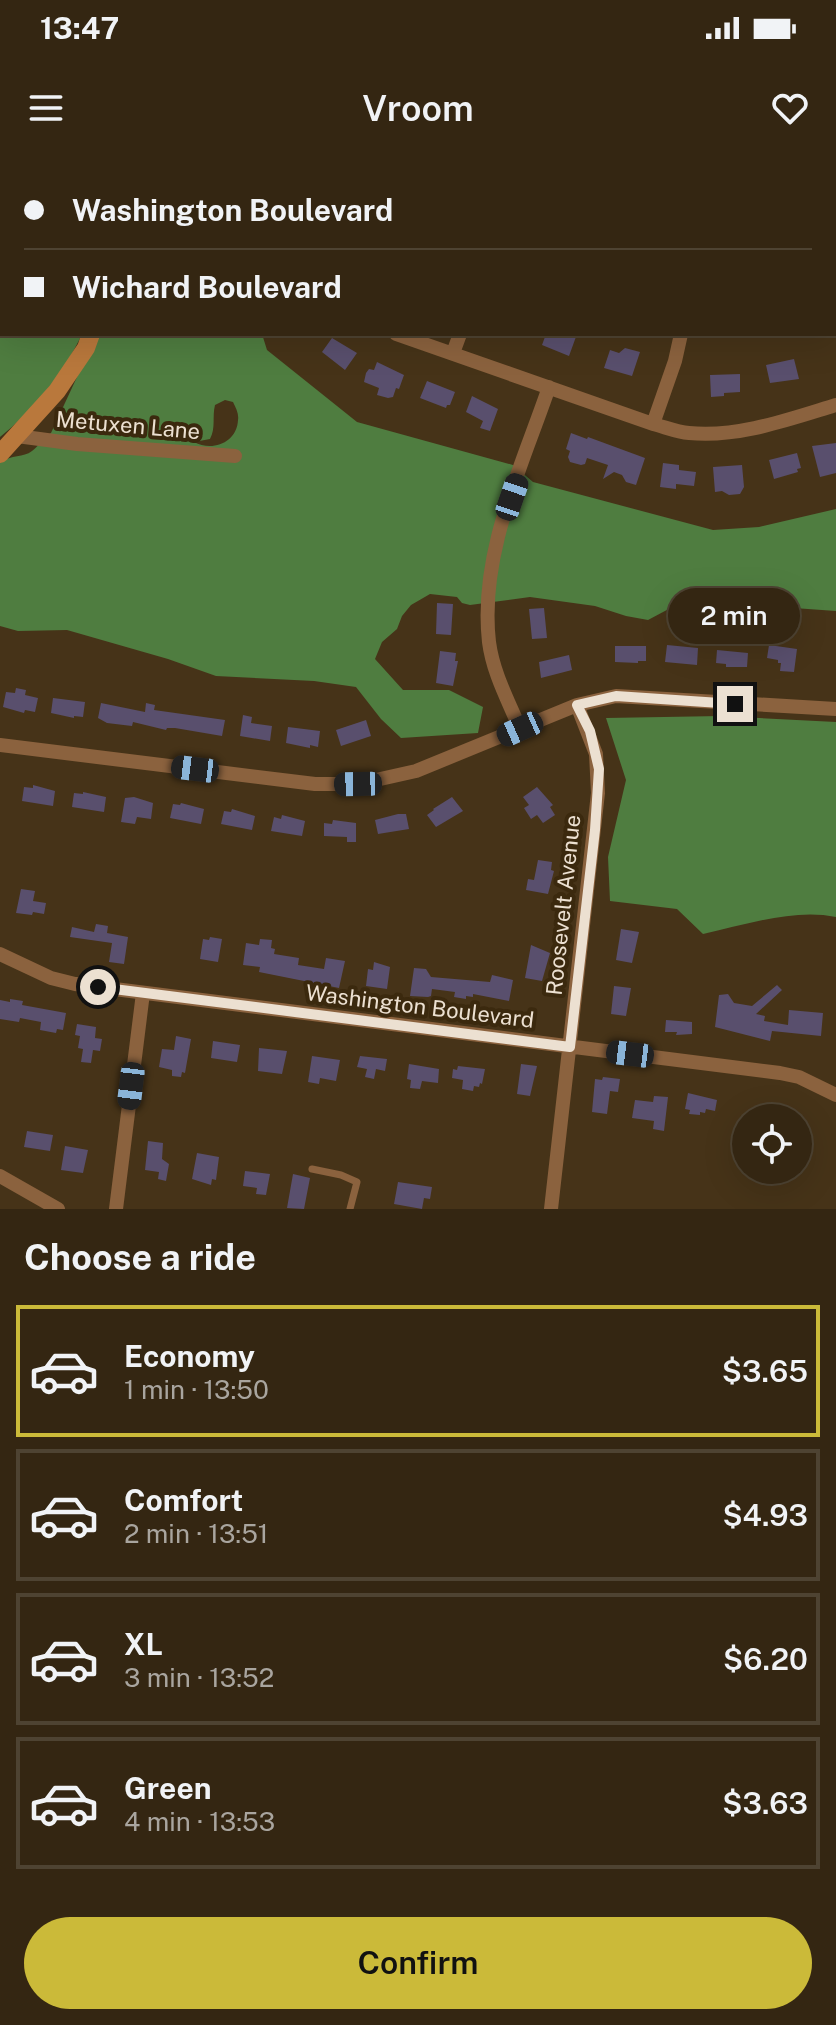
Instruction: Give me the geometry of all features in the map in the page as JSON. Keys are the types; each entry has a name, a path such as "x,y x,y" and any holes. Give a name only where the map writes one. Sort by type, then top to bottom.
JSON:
{"street":[{"path":"0,454 57,391 86,348 90,336"},
{"path":"402,336 653,424 689,433 721,433 773,423 836,405"},
{"path":"453,353 459,336"},
{"path":"653,424 681,336"},
{"path":"520,729 499,682 489,643 490,576 496,540 549,387"},
{"name":"Metuxen Lane","path":"17,436 77,444 235,456"},
{"path":"0,745 315,784 358,784 416,771 577,705 616,696 836,709"},
{"name":"Roosevelt Avenue","path":"551,1209 595,830 599,769 590,731 577,705"},
{"name":"Washington Boulevard","path":"0,954 51,978 75,984 780,1073 799,1077 836,1095"},
{"path":"116,1209 143,993"},
{"path":"0,1176 58,1209"}],"lane":[{"path":"312,1169 357,1182 350,1209"}],"green space":[{"path":"0,336 81,336 47,390 0,437"},
{"path":"96,336 263,336 267,350 357,422 513,465 533,482 713,530 759,527 836,509 836,611 698,601 680,603 648,620 595,606 530,597 470,605 462,603 457,597 430,594 411,605 397,629 382,642 375,659 403,690 449,690 483,707 478,733 401,738 381,719 356,687 314,681 216,676 67,630 18,631 0,626 0,463 29,453 51,433","holes":["225,400 233,402 238,413 237,428 228,440 208,446 194,442 210,439 215,405"]},
{"path":"721,716 836,722 836,917 787,916 703,934 677,909 610,901 608,857 626,780 606,718"}],"building":[{"path":"545,336 576,336 569,356 542,345"},
{"path":"332,338 357,353 345,370 322,352"},
{"path":"625,348 640,352 632,376 604,368 610,350 619,353"},
{"path":"794,359 799,379 770,383 766,365"},
{"path":"377,362 404,375 393,397 377,395 379,388 364,382 366,373 369,369 374,370"},
{"path":"740,374 740,392 711,397 710,375"},
{"path":"427,381 455,392 450,405 446,408 420,398"},
{"path":"472,396 498,409 490,431 480,428 483,421 466,412"},
{"path":"571,433 645,458 636,485 626,482 622,475 614,472 603,479 608,465 587,458 581,465 570,462 570,451 566,449"},
{"path":"836,443 836,473 820,477 812,446"},
{"path":"797,453 801,468 797,469 798,472 774,479 769,460"},
{"path":"663,463 679,465 679,470 696,472 694,486 676,484 676,489 660,487"},
{"path":"742,465 744,487 740,494 715,492 713,467"},
{"path":"437,603 453,604 451,635 436,634"},
{"path":"544,608 547,638 532,639 529,609"},
{"path":"667,645 698,648 697,665 665,662"},
{"path":"769,645 797,649 794,672 780,671 781,663 778,660 767,658"},
{"path":"615,646 646,646 646,661 615,662"},
{"path":"717,650 748,653 747,667 726,667 726,664 716,663"},
{"path":"440,651 456,653 455,661 458,661 453,686 436,683"},
{"path":"569,655 572,670 541,678 539,662"},
{"path":"16,688 26,690 25,695 38,698 35,712 25,710 24,713 3,707 6,692 15,693"},
{"path":"53,698 85,702 83,717 51,713"},
{"path":"101,703 145,712 146,703 155,705 154,710 225,720 222,736 175,728 166,730 133,722 132,726 107,723 98,718"},
{"path":"243,715 252,717 251,723 272,726 270,741 240,736"},
{"path":"366,720 371,736 341,746 336,730"},
{"path":"288,727 320,731 318,747 286,743"},
{"path":"33,785 55,791 53,806 22,801 24,787 33,788"},
{"path":"537,787 553,805 550,807 555,815 543,823 537,815 531,819 524,808 529,805 523,797"},
{"path":"74,793 106,797 104,812 72,807"},
{"path":"134,797 153,803 151,819 137,817 135,824 121,822 125,798"},
{"path":"452,797 463,811 436,827 427,815"},
{"path":"173,804 204,809 201,824 170,818"},
{"path":"232,809 255,816 252,830 221,824 224,811 231,812"},
{"path":"406,814 409,829 378,834 375,820"},
{"path":"282,815 305,821 302,836 271,831 274,817 281,819"},
{"path":"333,820 356,823 356,842 347,842 347,837 324,836 324,823 332,824"},
{"path":"538,860 552,862 551,870 554,871 548,894 526,890 528,879 534,880"},
{"path":"21,889 35,891 33,901 46,903 44,914 16,913"},
{"path":"96,924 108,926 107,933 128,937 124,964 109,962 112,943 70,937 72,927 94,932"},
{"path":"621,929 639,932 632,963 616,960"},
{"path":"210,937 222,939 218,962 200,959 203,939 209,940"},
{"path":"260,939 272,940 274,954 299,958 298,965 324,969 326,958 345,961 339,988 259,972 260,967 243,965 246,943 259,945"},
{"path":"531,945 550,953 542,981 525,978"},
{"path":"374,962 390,967 387,989 366,986 368,969 373,970"},
{"path":"414,968 426,969 431,977 490,982 492,975 513,980 509,1001 473,994 473,997 466,996 466,999 454,997 455,992 432,989 428,997 410,996"},
{"path":"777,985 782,990 756,1014 765,1016 764,1021 788,1025 789,1010 823,1013 821,1036 772,1031 770,1041 715,1027 719,995 728,994 734,1003 752,1006"},
{"path":"614,986 631,988 626,1016 611,1014"},
{"path":"10,999 23,1001 22,1005 66,1013 63,1030 57,1029 56,1033 40,1030 41,1022 20,1018 19,1022 0,1019 0,1000 10,1002"},
{"path":"666,1020 692,1022 692,1034 665,1032"},
{"path":"77,1024 96,1027 95,1038 102,1039 100,1051 93,1050 91,1063 81,1062 83,1049 78,1048 80,1036 75,1035"},
{"path":"176,1036 191,1039 185,1073 182,1072 181,1077 172,1076 172,1070 159,1067 162,1049 174,1050"},
{"path":"213,1041 240,1045 237,1062 211,1058"},
{"path":"259,1048 287,1051 282,1074 258,1071"},
{"path":"312,1056 340,1060 336,1081 320,1078 319,1084 308,1082"},
{"path":"360,1056 387,1059 385,1071 376,1069 374,1079 365,1077 367,1069 357,1067"},
{"path":"409,1064 439,1069 438,1083 422,1081 420,1089 410,1088 411,1080 407,1079"},
{"path":"521,1064 537,1066 530,1096 517,1094"},
{"path":"458,1066 485,1069 482,1084 474,1086 473,1091 462,1089 463,1080 452,1078 453,1069 457,1070"},
{"path":"603,1077 620,1079 618,1092 610,1091 607,1114 592,1112 595,1079 602,1080"},
{"path":"688,1093 717,1100 715,1111 706,1109 700,1115 689,1114 690,1110 685,1109"},
{"path":"654,1096 668,1097 664,1131 653,1129 654,1121 632,1118 635,1100 653,1102"},
{"path":"27,1131 53,1135 50,1151 24,1147"},
{"path":"148,1141 163,1143 162,1159 169,1164 166,1181 158,1179 159,1172 145,1170"},
{"path":"65,1146 88,1150 83,1173 61,1170"},
{"path":"197,1153 219,1157 216,1180 212,1179 211,1185 192,1179"},
{"path":"245,1171 270,1174 266,1195 256,1194 257,1188 243,1186"},
{"path":"293,1174 310,1178 304,1209 287,1208"},
{"path":"398,1182 432,1187 430,1199 424,1198 422,1209 394,1204"}],"route":[{"path":"98,987 570,1047 599,769 590,731 577,705 616,696 735,704"}]}
